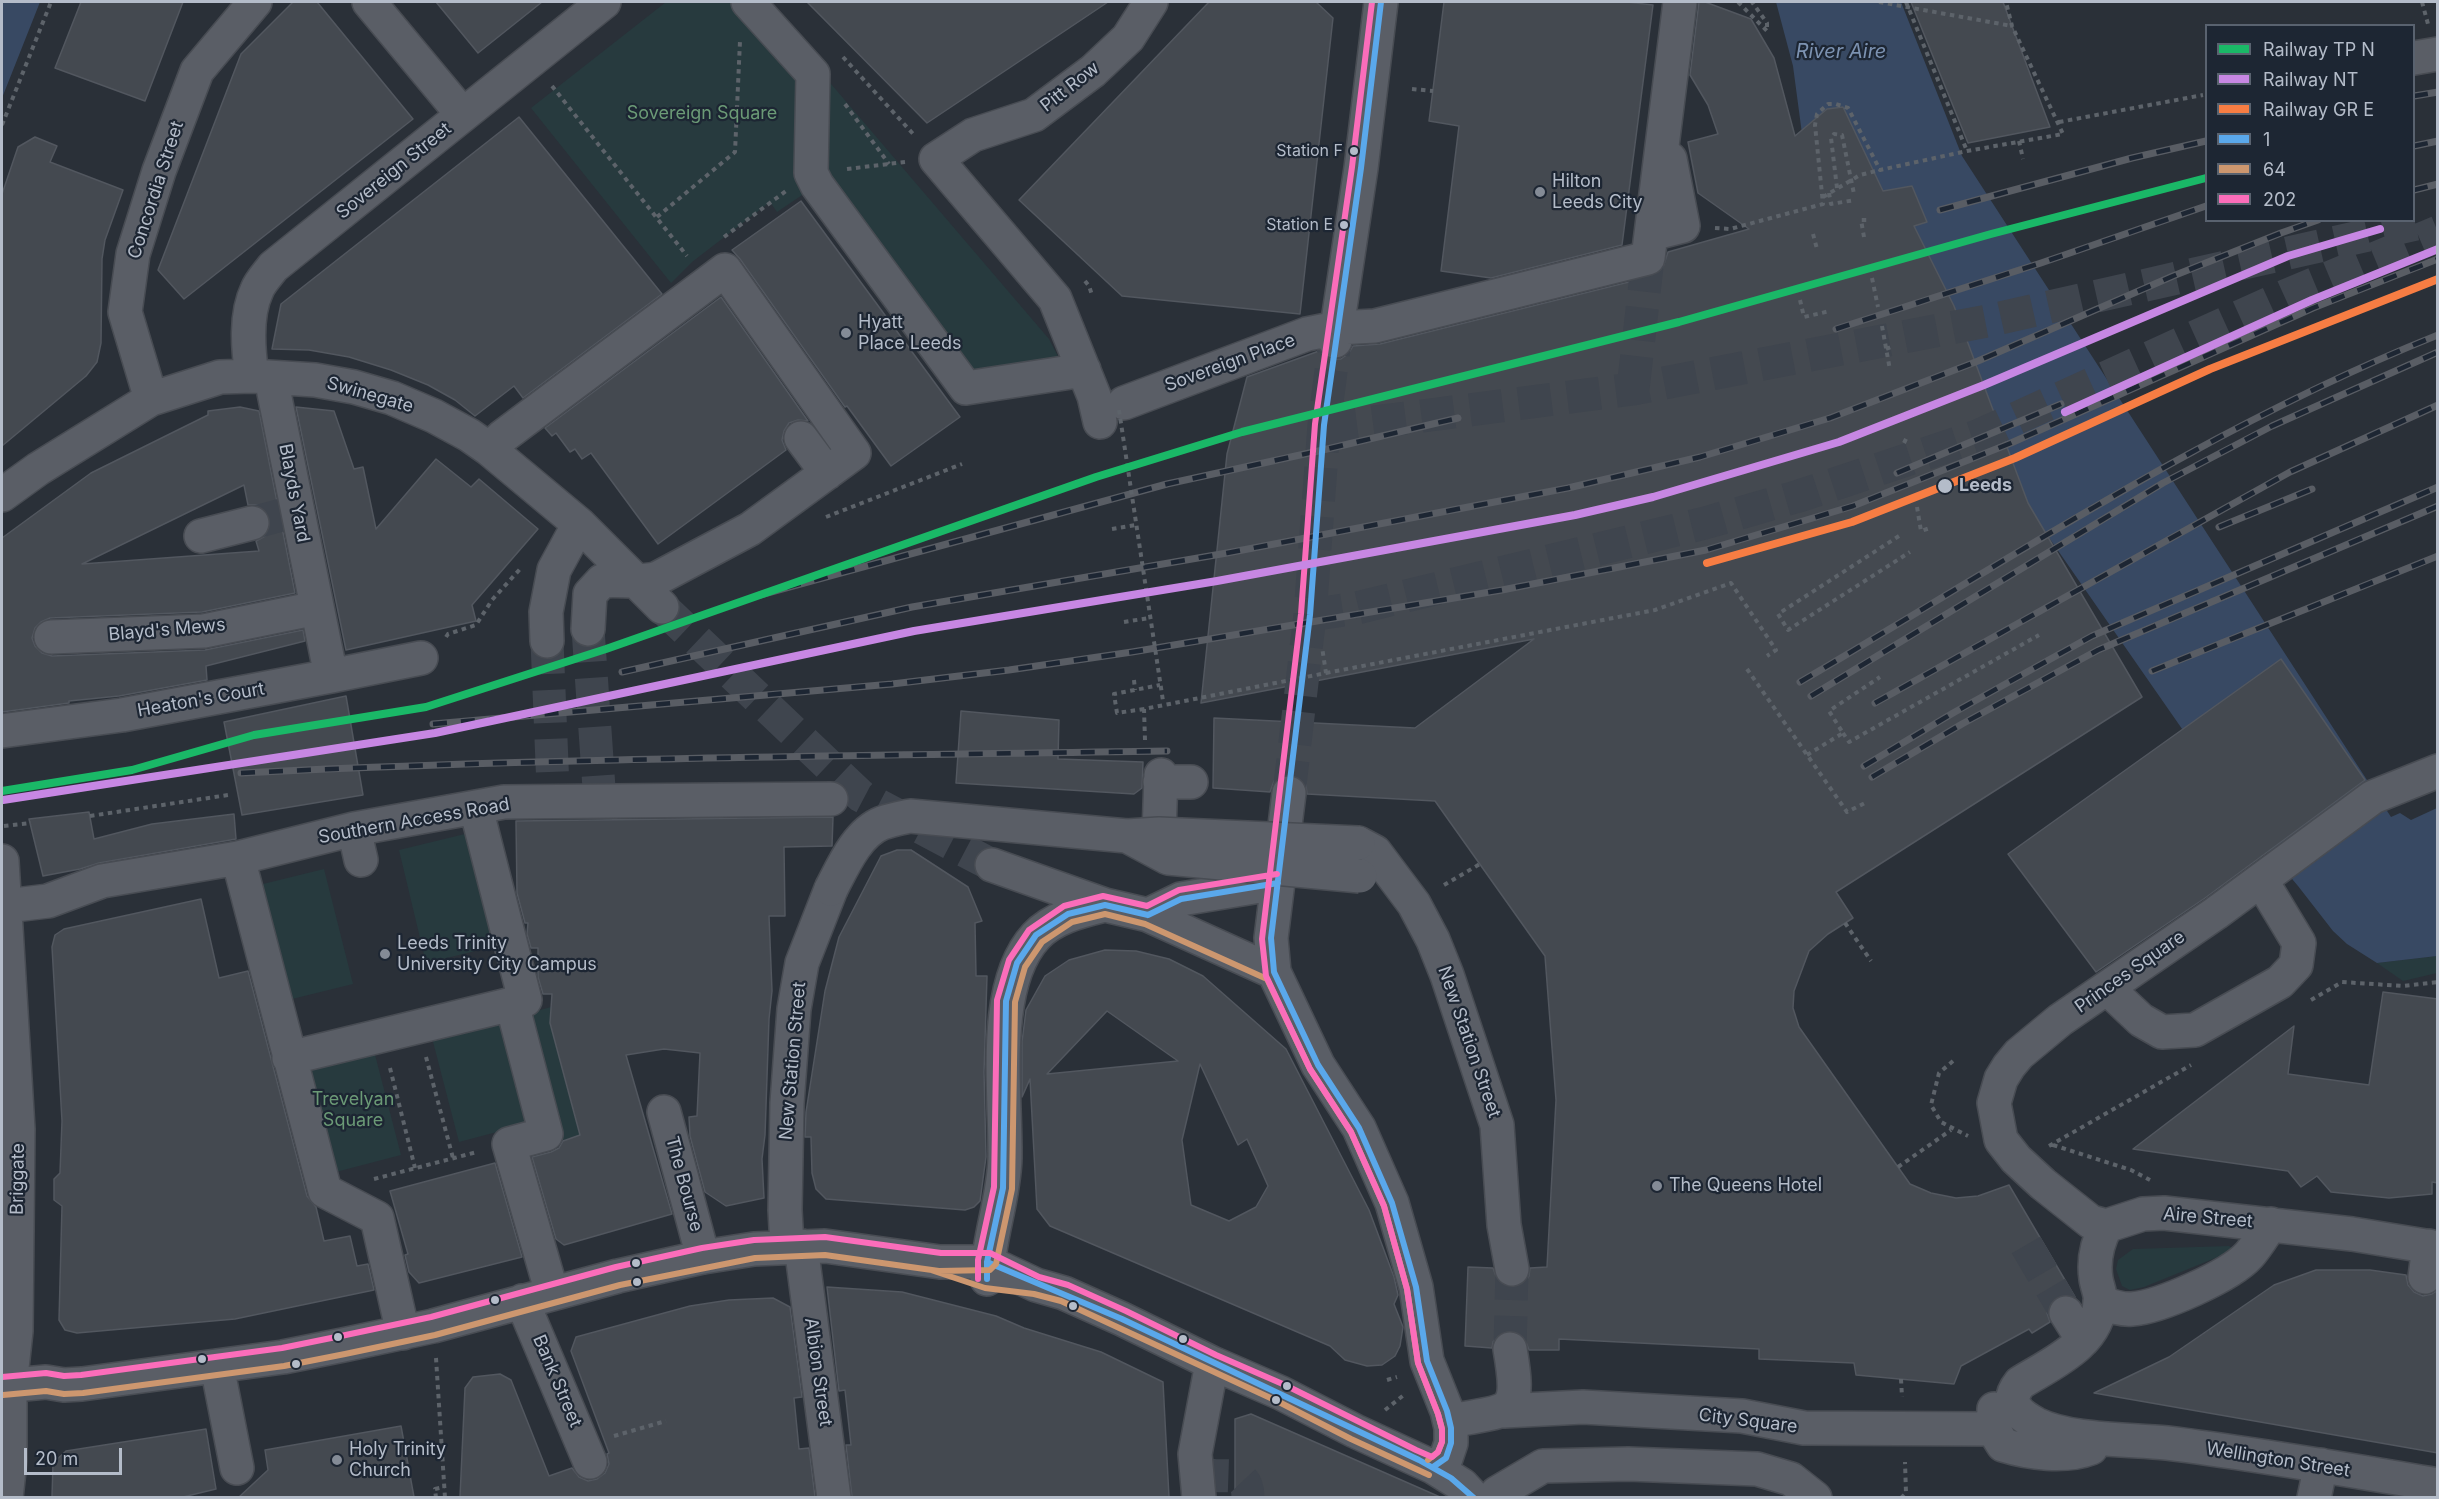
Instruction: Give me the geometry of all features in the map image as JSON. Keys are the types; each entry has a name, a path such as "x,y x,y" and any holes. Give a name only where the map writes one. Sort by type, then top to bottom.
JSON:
{"street":[{"name":"Concordia Street","path":"151,399 125,312 133,254 159,171 197,70 255,2"},
{"path":"369,2 464,115"},
{"name":"Sovereign Street","path":"262,377 249,359 250,311 257,289 273,267 604,2"},
{"path":"748,2 813,74 811,173 966,388 1084,370"},
{"name":"Pitt Row","path":"936,159 973,135 1034,115 1093,70 1128,38 1151,2"},
{"path":"1336,334 1361,168 1382,2"},
{"path":"1649,246 1680,2"},
{"path":"2415,58 2438,54"},
{"path":"1664,130 1683,226"},
{"path":"936,159 1055,299 1098,409 1114,411"},
{"name":"Sovereign Place","path":"1114,411 1307,334 1336,334 1375,326 1649,246 1683,226"},
{"path":"489,449 725,270 854,453 750,529 653,591 618,579 602,580 590,594 588,629"},
{"name":"Swinegate","path":"2,495 38,469 151,399 220,377 315,380 354,387 392,398 434,416 489,449 579,524 653,591"},
{"name":"Blayds Yard","path":"262,377 292,512 317,608"},
{"path":"794,444 820,478"},
{"path":"201,536 252,523"},
{"path":"547,641 546,612 554,570 579,524"},
{"path":"317,608 331,676"},
{"name":"Blayd's Mews","path":"51,637 204,631 317,608"},
{"name":"Heaton's Court","path":"2,731 122,715 331,676 432,650"},
{"name":"Princes Square","path":"2106,1226 2091,1222 2043,1184 2016,1159 2001,1140 1994,1103 2001,1079 2009,1066 2019,1054 2060,1020 2261,880 2373,797 2438,771"},
{"path":"1159,834 1170,780"},
{"path":"1289,793 1271,938 1274,972 1318,1065 1359,1128 1392,1203 1416,1287 1427,1361 1450,1424 1451,1443 1446,1458 1433,1467"},
{"name":"Southern Access Road","path":"6,906 48,901 102,881 238,858 357,844 476,808 504,802 831,798"},
{"path":"289,1058 407,1034 525,1000 476,808"},
{"name":"New Station Street","path":"794,1246 785,1210 787,1103 794,1010 802,963 831,889 850,853 872,828 910,816 1127,836 1159,834 1358,843 1376,852 1374,871"},
{"name":"New Station Street","path":"1127,836 1168,858 1374,871 1414,904 1433,940 1497,1125 1504,1225 1512,1269"},
{"path":"238,858 325,1191 377,1218 418,1329"},
{"name":"Briggate","path":"2,861 18,1129 16,1331 6,1386 10,1461 6,1497"},
{"path":"992,864 1105,904 1148,915 1274,972"},
{"path":"2107,988 2141,1020 2162,1032 2195,1030 2280,982 2296,965 2299,943 2261,880"},
{"path":"1148,915 1181,899 1278,884"},
{"path":"987,1271 1003,1188 1006,1001 1017,963 1036,935 1068,914 1105,904"},
{"path":"512,1004 546,1134 509,1144 537,1297"},
{"name":"The Bourse","path":"664,1112 703,1257"},
{"name":"Aire Street","path":"2106,1226 2143,1214 2164,1213 2271,1224 2430,1257"},
{"path":"2100,1302 2121,1309 2134,1309 2174,1298 2218,1276 2248,1256 2271,1224"},
{"path":"2009,1414 2014,1390 2020,1383 2074,1349 2095,1323 2100,1302 2096,1278 2096,1258 2098,1241 2106,1226"},
{"path":"6,1386 46,1382 64,1385 283,1357 418,1329 537,1297 703,1257 754,1248 794,1246 841,1248 987,1271 1064,1293 1281,1393 1486,1495 1543,1466 1628,1464 1757,1469 1791,1479 1815,1497"},
{"name":"Albion Street","path":"794,1246 834,1497"},
{"name":"Bank Street","path":"537,1297 587,1454"},
{"path":"2066,1313 2083,1340"},
{"path":"1450,1424 1504,1411 1514,1400 1510,1349"},
{"path":"1199,1497 1195,1454 1212,1363"},
{"path":"217,1366 237,1468"},
{"name":"City Square","path":"1504,1411 1583,1407 1742,1416 1804,1428 2009,1414"},
{"name":"Wellington Street","path":"2009,1414 2063,1433 2118,1438 2321,1465 2438,1485"},
{"path":"2314,1497 2321,1465"}],"path":[{"path":"2,125 51,2"},
{"path":"1738,2 1767,31 1767,23 1752,2"},
{"path":"1879,2 2012,26"},
{"path":"1906,2 1967,151"},
{"path":"1823,197 1866,174 1881,170 1967,151 2063,134 2012,26 2006,2"},
{"path":"657,217 735,152 740,36"},
{"path":"840,54 936,159"},
{"path":"531,59 708,283"},
{"path":"813,74 832,88 860,122 889,164"},
{"path":"1412,89 1433,91"},
{"path":"2059,122 2203,95"},
{"path":"1683,226 1730,229 1824,204 1815,125 1817,114 1828,104 1848,108 1881,170"},
{"path":"1837,188 1831,138 1834,134 1842,135 1854,194"},
{"path":"2019,141 2023,159"},
{"path":"811,173 936,159"},
{"path":"1865,167 1866,174"},
{"path":"1829,193 1831,204 1855,200"},
{"path":"1864,237 1861,220 1868,220"},
{"path":"1813,234 1817,249"},
{"path":"1872,278 1878,307"},
{"path":"1800,300 1804,317 1830,311"},
{"path":"1882,326 1890,370"},
{"path":"1886,348 1894,346"},
{"path":"1114,411 1136,525 1162,701"},
{"path":"1904,443 1907,437"},
{"path":"818,520 962,464"},
{"path":"1917,507 1922,531 1930,528"},
{"path":"1112,529 1136,525"},
{"path":"1899,536 1778,614 1788,630 1910,552"},
{"path":"432,650 448,634 476,626 492,600 522,566"},
{"path":"1160,686 1114,694 1117,713 1655,610 1731,583 1776,650 1767,656"},
{"path":"1124,622 1149,618"},
{"path":"1880,677 1829,711 1849,742 2039,635"},
{"path":"1322,647 1326,673"},
{"path":"1747,669 1846,812 1867,802"},
{"path":"1134,680 1135,690"},
{"path":"1144,709 1145,740"},
{"path":"1808,755 1843,733"},
{"path":"90,816 228,795"},
{"path":"2,827 30,823"},
{"path":"1444,885 1480,864"},
{"path":"1845,923 1871,961"},
{"path":"407,1034 453,1158"},
{"path":"1953,1061 1939,1073 1931,1105 1941,1122 1963,1136 2001,1140"},
{"path":"390,1067 416,1168"},
{"path":"1898,1167 1951,1130"},
{"path":"325,1191 509,1144"},
{"path":"2052,1145 2131,1170"},
{"path":"418,1329 445,1497"},
{"path":"1901,1379 1902,1398"},
{"path":"587,1454 666,1421"},
{"path":"436,1497 435,1489 444,1487"}],"green space":[{"name":"Sovereign Square","path":"666,2 761,2 1049,339 1062,364 974,374 817,185 777,212 770,202 692,262 671,283 531,108"},
{"path":"469,833 496,946 426,963 399,850"},
{"path":"324,869 353,984 288,1000 259,885"},
{"path":"2437,956 2437,973 2403,981 2377,963"},
{"path":"551,1007 550,1023 580,1136 561,1141 526,1014"},
{"name":"Trevelyan Square","path":"500,1017 527,1124 459,1142 431,1034"},
{"name":"Trevelyan Square","path":"373,1047 401,1155 332,1173 305,1065"},
{"path":"2229,1246 2232,1248 2230,1252 2144,1287 2130,1290 2122,1286 2116,1269 2118,1260 2133,1249"}],"water":[{"path":"2,2 40,2 2,98"},
{"name":"River Aire","path":"1776,2 1901,2 1962,156 2391,817 2400,813 2411,820 2437,808 2437,956 2377,963 2347,944 2333,931 2260,841 1810,194 1793,66"}],"building":[{"path":"81,2 183,2 145,101 55,68"},
{"path":"293,2 317,2 413,119 184,299 158,270 241,54"},
{"path":"436,2 542,2 478,53"},
{"path":"807,2 1108,2 927,123"},
{"path":"1209,2 1316,2 1333,18 1300,314 1122,296 1019,200"},
{"name":"Hilton Leeds City","path":"1444,2 1627,2 1653,5 1622,245 1491,278 1441,271 1459,126 1429,121"},
{"path":"1699,2 1705,2 1751,19 1774,58 1795,136 1827,109 1843,107 1883,191 1912,186 1927,222 1914,226 1954,306 2028,503 2142,697 1836,892 1853,918 1828,934 1809,951 1794,991 1793,1008 1799,1027 1910,1184 1931,1193 1956,1198 1978,1196 2009,1185 2075,1297 2065,1294 2056,1298 2049,1305 2047,1313 2050,1322 2032,1333 2029,1329 1961,1366 1954,1384 1856,1375 1854,1363 1759,1359 1759,1349 1559,1339 1559,1350 1529,1350 1524,1337 1516,1331 1508,1330 1498,1335 1492,1348 1465,1346 1468,1267 1493,1268 1498,1282 1505,1286 1515,1287 1525,1283 1530,1268 1547,1267 1556,1100 1545,956 1435,801 1307,794 1306,785 1301,778 1291,774 1281,776 1274,781 1270,792 1213,788 1214,718 1415,728 1534,639 1201,703 1227,454 1247,377 1319,351 1332,359 1341,359 1349,353 1353,346 1380,344 1653,276 1662,270 1668,252 1749,229 1698,193 1688,142 1718,134 1708,105 1690,75"},
{"path":"1911,2 2003,2 2050,127 1968,143"},
{"path":"519,117 662,294 523,398 514,386 475,416 455,400 428,385 391,370 349,357 309,350 272,349 281,304"},
{"path":"35,137 57,146 50,162 123,190 105,240 102,259 101,343 97,362 86,376 2,446 2,194 18,147"},
{"name":"Hyatt Place Leeds","path":"801,201 960,417 891,466 847,406 845,407 732,250"},
{"path":"721,297 808,421 798,420 789,423 782,440 786,450 658,544 591,453 582,459 575,449 570,452 556,433 552,436 545,428"},
{"path":"240,407 259,411 295,593 202,612 50,618 35,628 32,638 35,646 42,653 52,656 205,650 303,630 305,641 206,666 207,680 119,696 69,701 69,703 2,712 2,538 91,473 208,415 208,411","holes":["244,485 248,505 258,505 265,510 270,519 270,529 265,536 256,541 259,551 82,564"]},
{"path":"296,407 334,411 354,469 363,467 376,529 436,459 471,487 479,479 538,529 472,605 476,621 346,650"},
{"path":"2281,659 2365,780 2205,898 2096,972 2008,854"},
{"path":"346,696 363,795 242,815 224,722"},
{"path":"961,711 1059,720 1058,759 1143,762 1142,788 1134,794 956,783"},
{"path":"89,812 94,839 152,824 234,814 236,839 99,863 43,876 29,819"},
{"path":"833,817 832,846 784,847 785,916 769,916 772,991 762,1159 764,1198 726,1206 705,1192 690,1136 689,1117 697,1116 700,1053 664,1049 626,1055 672,1214 564,1245 556,1239 532,1157 551,1152 559,1148 563,1141 580,1135 550,1023 552,994 543,994 538,977 538,948 531,948 527,934 528,923 525,923 517,893 516,821"},
{"path":"897,850 911,850 968,887 982,921 975,923 976,976 987,976 984,1072 986,1157 980,1201 974,1207 965,1210 826,1199 816,1189 812,1173 811,1137 805,1137 806,1112 825,991 839,937 881,856"},
{"path":"201,899 219,978 248,971 307,1196 316,1207 324,1241 350,1236 357,1266 368,1264 374,1290 235,1319 77,1333 65,1330 59,1320 62,1206 54,1200 54,1179 60,1173 62,1121 52,947 55,935 64,929"},
{"path":"1105,950 1136,951 1169,959 1203,976 1286,1049 1369,1210 1394,1277 1398,1295 1394,1304 1403,1327 1400,1346 1395,1356 1382,1365 1367,1366 1345,1360 1330,1346 1050,1226 1037,1209 1030,1079 1022,1097 1022,1042 1026,1010 1045,976 1069,960","holes":["1107,1011 1178,1061 1047,1074","1200,1064 1238,1145 1247,1139 1268,1186 1256,1207 1229,1221 1191,1205 1182,1140"]},
{"path":"2383,992 2438,999 2438,1183 2432,1182 2432,1194 2389,1198 2331,1192 2317,1176 2301,1187 2288,1171 2133,1149 2294,1026 2288,1074 2369,1085"},
{"path":"495,1163 522,1257 419,1283 409,1272 405,1255 408,1254 390,1191"},
{"path":"2316,1270 2370,1270 2406,1275 2408,1285 2414,1292 2423,1296 2438,1290 2438,1453 2094,1393 2169,1357 2274,1285"},
{"path":"827,1287 902,1292 996,1316 1024,1328 1101,1352 1163,1382 1169,1497 852,1497 846,1445 851,1445 845,1390 839,1391"},
{"path":"773,1298 790,1307 802,1397 794,1398 799,1449 809,1448 815,1497 460,1497 465,1388 473,1377 500,1374 511,1380 549,1476 572,1468 579,1477 588,1481 597,1479 605,1473 609,1464 607,1454 609,1453 571,1351 576,1337 690,1306 729,1300"},
{"path":"1251,1414 1440,1497 1235,1497 1235,1419"},
{"name":"Holy Trinity Church","path":"401,1426 414,1497 239,1497 268,1470 265,1450"},
{"path":"206,1429 216,1489 183,1497 52,1497 53,1463 66,1451"}],"tunnel":[{"path":"1324,425 1351,425 1633,389 1987,321 2421,223"},
{"path":"1310,615 1357,608 1705,523 1799,496 1975,437 2285,296 2438,232"},
{"path":"1633,389 1648,258"},
{"path":"1289,793 1310,615 1324,425 1335,341"},
{"path":"252,523 285,514"},
{"path":"662,607 861,796 992,865"},
{"path":"588,629 599,788"},
{"path":"547,641 553,788"},
{"path":"2026,1245 2066,1313"},
{"path":"1510,1349 1512,1269"},
{"path":"1196,1471 1208,1475 1241,1479 1245,1483 1248,1498"}],"railway":[{"path":"2415,96 2438,92"},
{"path":"1940,210 2132,158 2205,141"},
{"path":"2415,146 2438,141"},
{"path":"2415,190 2438,184"},
{"path":"1836,329 2041,263 2205,206"},
{"path":"622,672 912,607 1227,553 1568,488 1700,457 1830,418 1978,361 2173,276 2312,222"},
{"path":"433,724 892,684 1009,670 1132,652 1502,590 1706,550 1853,506 2011,443 2313,308 2438,259"},
{"path":"1800,682 2034,542 2192,452 2272,410 2438,335"},
{"path":"1811,696 2163,483 2272,426 2438,352"},
{"path":"1897,473 2061,404"},
{"path":"1875,703 2290,472 2438,405"},
{"path":"760,595 1167,484 1458,418"},
{"path":"1864,766 1953,713 2092,636 2438,487"},
{"path":"2219,527 2312,489"},
{"path":"1872,777 1962,724 2098,650 2438,506"},
{"path":"2152,671 2438,556"},
{"path":"241,773 588,761 1167,751"}],"transit line":[{"name":"202","path":"2,1377 46,1373 64,1376 81,1375 282,1348 431,1317 616,1267 702,1248 754,1240 825,1237 941,1253 990,1253 1039,1277 1068,1285 1126,1311 1216,1355 1285,1385 1416,1450 1432,1457 1438,1452 1442,1442 1442,1429 1418,1363 1407,1289 1384,1206 1351,1132 1310,1069 1266,976 1262,939 1301,614 1315,424 1352,167 1372,2"},
{"name":"1","path":"1381,2 1361,168 1324,425 1310,615 1271,938 1274,972 1318,1065 1359,1128 1392,1203 1416,1287 1427,1361 1447,1411 1451,1428 1451,1443 1446,1458 1433,1467"},
{"path":"2,791 132,770 254,735 426,707 606,649 1096,477 1242,432 1679,322 1991,234 2205,178"},
{"path":"1707,563 1852,522 2015,458 2210,369 2438,279"},
{"name":"202","path":"978,1279 978,1260 994,1187 997,1000 1009,960 1029,930 1064,906 1103,896 1147,906 1179,890 1277,874"},
{"name":"1","path":"1148,915 1181,899 1278,883"},
{"name":"1","path":"987,1279 987,1262 1003,1188 1006,1001 1017,963 1036,935 1068,914 1105,905 1148,915"},
{"name":"64","path":"3,1395 46,1391 64,1394 83,1393 284,1366 435,1335 620,1285 755,1258 825,1255 939,1271 990,1270 996,1264 1012,1189 1015,1002 1025,967 1042,942 1072,922 1105,914 1145,924 1267,979 1310,1069 1351,1132 1384,1206 1407,1289 1418,1363 1442,1429 1442,1442 1438,1452 1428,1460"},
{"name":"1","path":"987,1262 1122,1319 1419,1460 1451,1478 1474,1498"},
{"name":"64","path":"931,1270 985,1288 1034,1294 1061,1301 1277,1401 1429,1475"}],"rail line":[{"name":"NT","path":"3,800 435,733 914,631 1217,581 1575,515 1653,497 1839,442 1984,385 2288,256 2380,229"},
{"name":"NT","path":"2065,412 2312,300 2438,249"}],"place":[{"name":"Station F","path":"1354,151"},
{"name":"Hilton Leeds City","path":"1540,192"},
{"name":"Station E","path":"1344,225"},
{"name":"Hyatt Place Leeds","path":"846,333"},
{"name":"Leeds","path":"1945,486"},
{"name":"Leeds Trinity University City Campus","path":"385,954"},
{"name":"The Queens Hotel","path":"1657,1186"},
{"name":"Holy Trinity Church","path":"337,1460"}]}
